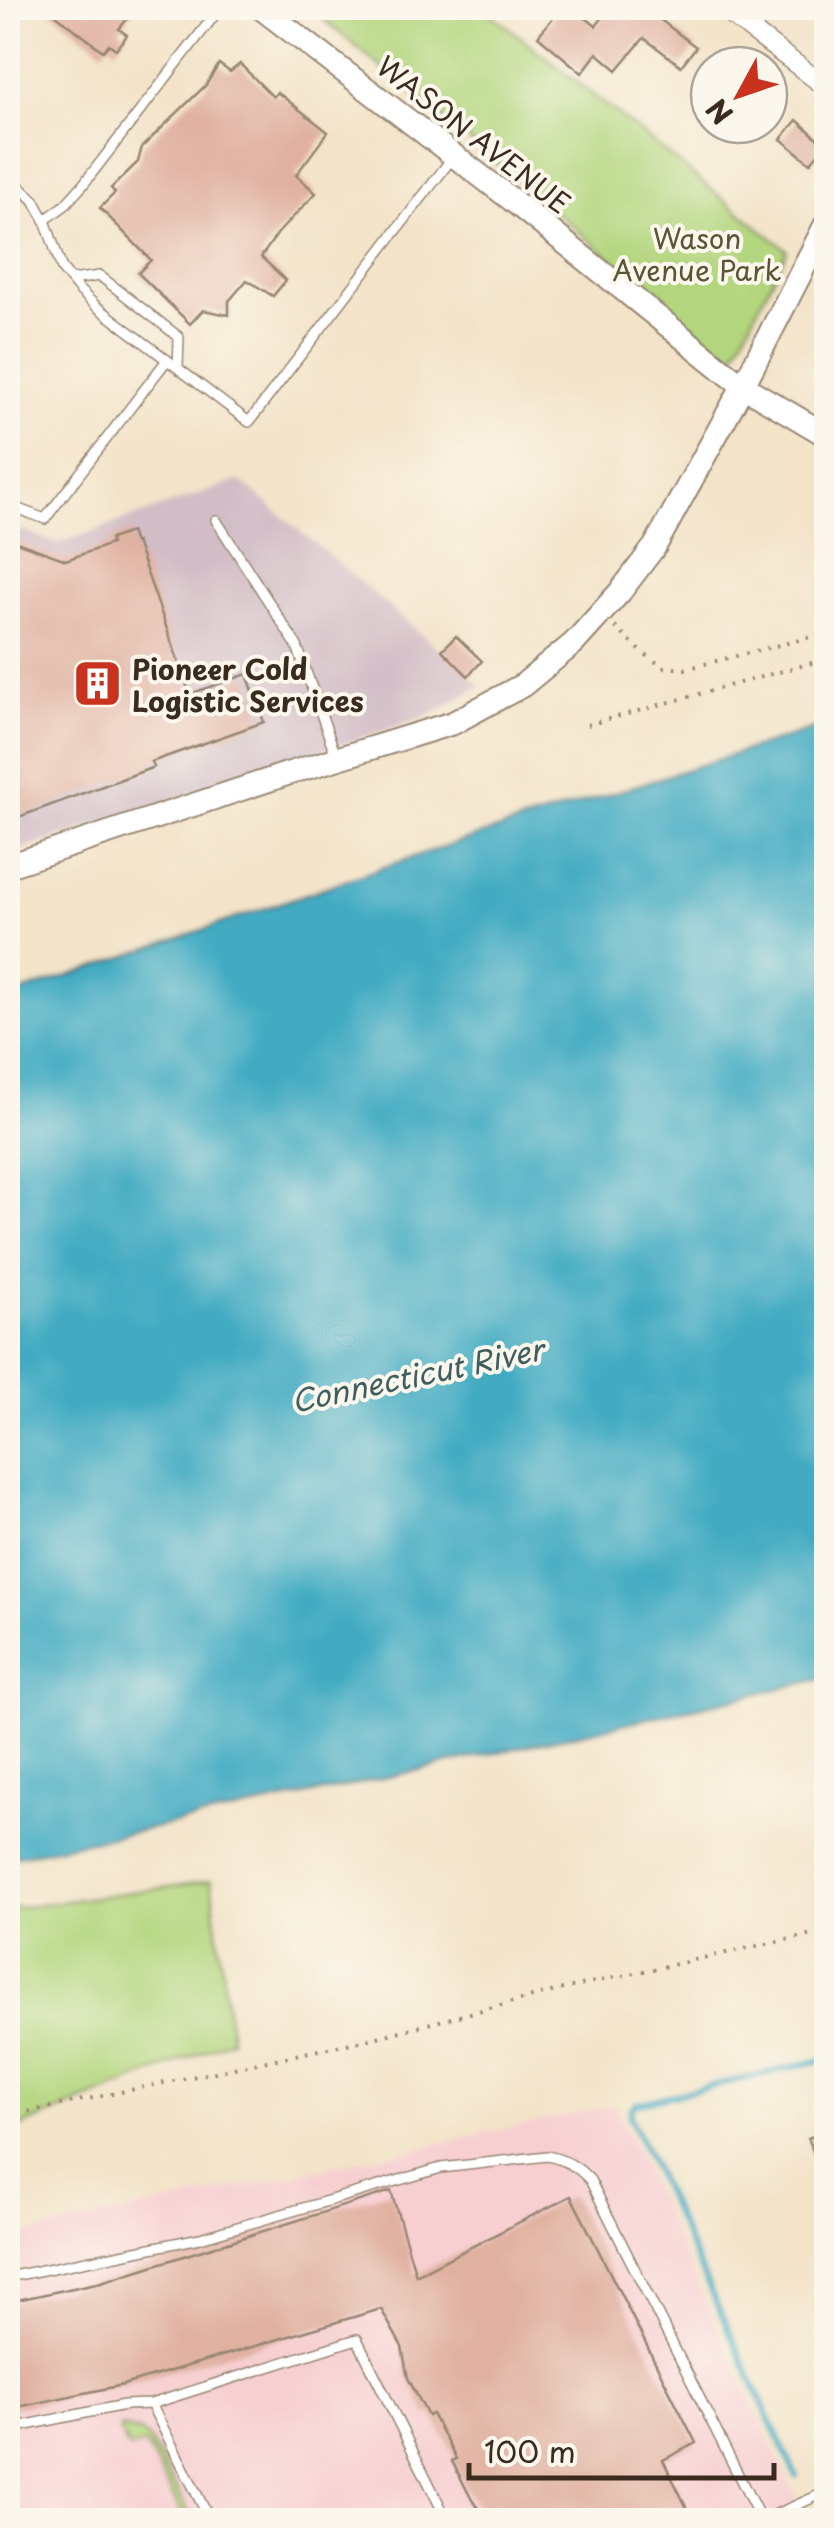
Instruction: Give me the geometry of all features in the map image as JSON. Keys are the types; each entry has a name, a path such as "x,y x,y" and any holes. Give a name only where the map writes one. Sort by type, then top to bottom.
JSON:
{"street":[{"name":"WASON AVENUE","path":"261,8 454,155 743,386 826,435"},
{"path":"722,8 826,86"},
{"path":"8,866 452,723 523,684 574,643 655,546 826,224"}],"lane":[{"path":"46,220 82,186 220,8"},
{"path":"8,176 34,200 46,220 62,269 96,306 249,422 454,155"},
{"path":"72,280 100,276 180,337 178,368"},
{"path":"8,505 45,518 167,360"},
{"path":"216,520 297,646 337,758"},
{"path":"8,2276 200,2238 441,2168 547,2156 564,2160 590,2180 762,2520 826,2492"},
{"path":"8,2429 124,2405 150,2404 357,2339 447,2520"},
{"path":"150,2404 210,2520"}],"path":[{"path":"602,612 662,667 686,670 826,633"},
{"path":"587,725 826,659"},
{"path":"8,2116 366,2040 567,1988 826,1930"}],"shaded area":[{"name":"Pioneer Cold Logistic Services","path":"240,480 481,685 433,714 8,854 8,525 57,544"},
{"path":"615,2105 806,2520 8,2520 8,2238"}],"green space":[{"name":"Wason Avenue Park","path":"310,8 484,8 787,250 732,359"},
{"path":"211,1881 231,2040 8,2132 8,1909"},
{"path":"121,2428 138,2431 150,2440 193,2520 185,2520 146,2444 128,2449"}],"water":[{"name":"Connecticut River","path":"826,725 826,1678 260,1806 8,1858 8,997 425,853"}],"building":[{"path":"47,8 136,8 119,29 127,35 116,49 109,44 103,51"},
{"path":"561,8 573,8 596,26 610,8 645,8 693,45 689,45 689,56 681,66 644,38 617,70 597,53 582,73 538,36"},
{"path":"219,64 230,72 240,64 273,97 277,92 328,132 296,175 316,193 261,257 286,280 273,296 247,280 229,301 229,315 203,310 190,324 138,273 151,260 100,208 115,193 111,188 138,162 142,147 206,85"},
{"path":"797,120 825,145 810,163 788,145 789,130"},
{"name":"Pioneer Cold Logistic Services","path":"130,532 190,694 247,674 264,722 151,762 154,767 8,821 8,539 66,560 111,544 110,539"},
{"path":"456,636 482,661 468,676 442,650"},
{"path":"826,2131 826,2183 825,2183 808,2138"},
{"path":"391,2191 416,2275 571,2196 696,2443 663,2460 693,2520 488,2520 472,2500 452,2461 456,2459 408,2378 402,2347 381,2309 123,2385 8,2409 8,2302 101,2282"}],"waterway":[{"path":"796,2476 630,2117 636,2104 826,2059"}],"place":[{"name":"Pioneer Cold Logistic Services","path":"97,684"}]}
